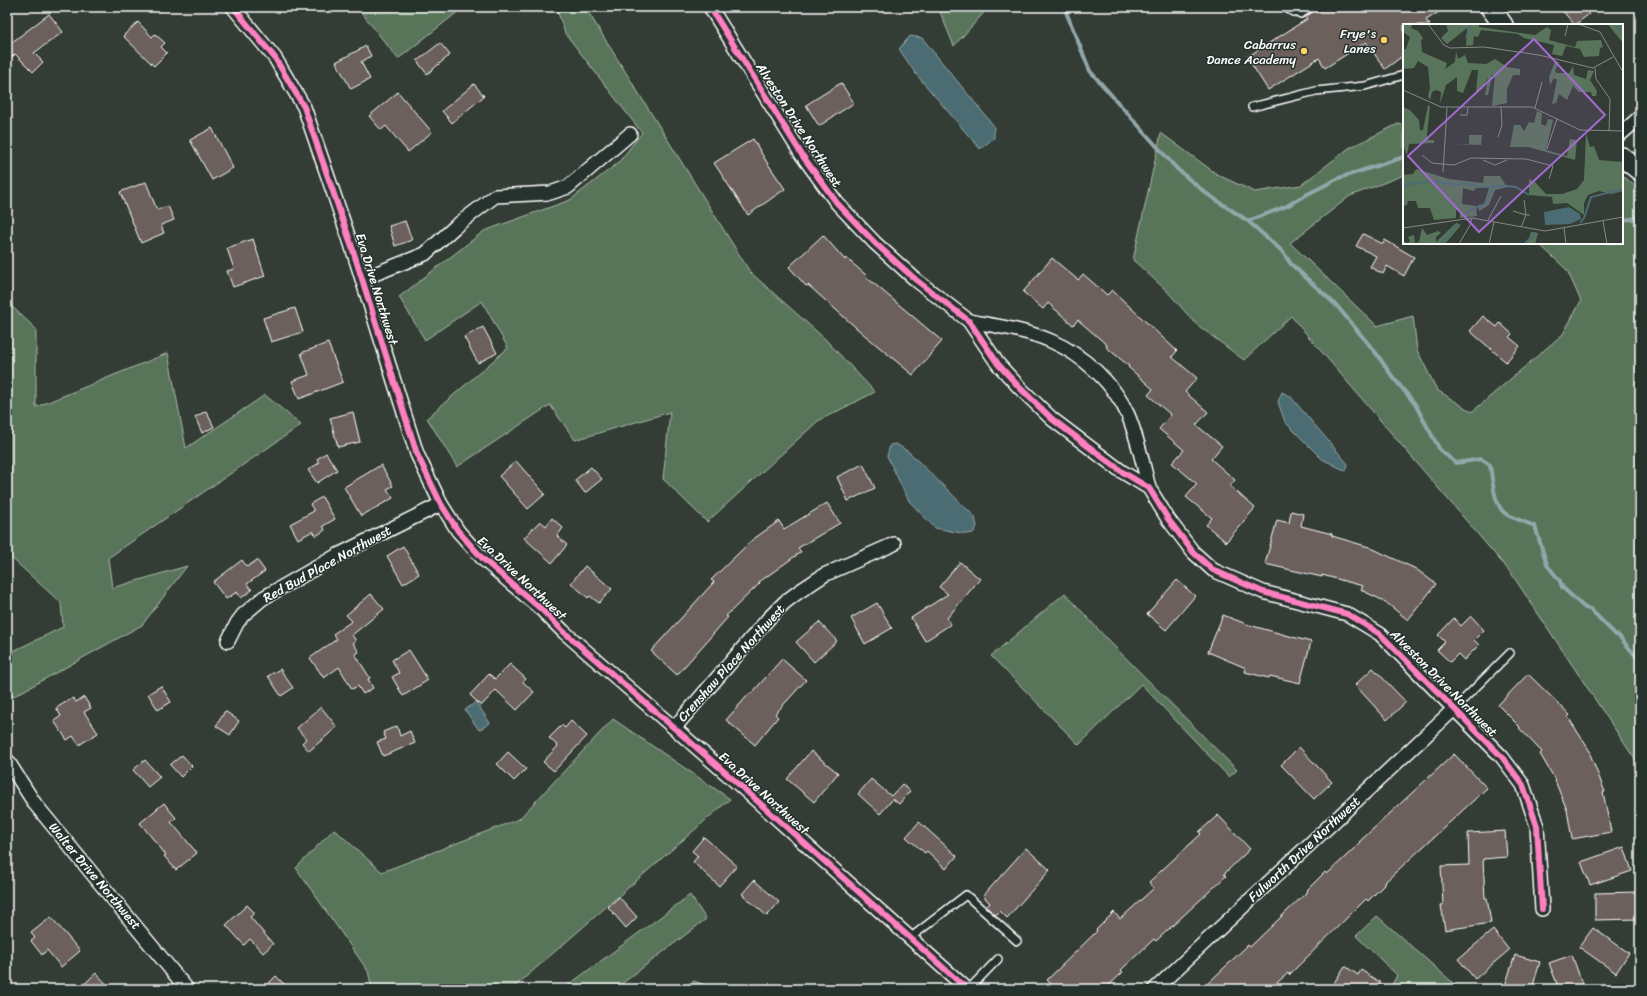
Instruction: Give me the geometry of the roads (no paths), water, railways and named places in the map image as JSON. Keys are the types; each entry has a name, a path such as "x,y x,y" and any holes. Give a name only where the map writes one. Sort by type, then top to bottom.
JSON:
{"main road":[{"path":"1490,7 1502,24"},
{"path":"1623,158 1640,171"}],"street":[{"name":"Eva Drive Northwest","path":"233,7 275,58 304,107 362,279 417,454 441,504 458,530 483,559 541,609 570,638 674,728 968,989"},
{"name":"Alveston Drive Northwest","path":"710,7 802,155 837,203 875,243 916,280 969,321 998,364 1052,419 1122,471 1149,488"},
{"path":"1623,132 1640,117"},
{"path":"362,279 425,254 456,226 494,196 550,193 568,187 630,134"},
{"name":"Alveston Drive Northwest","path":"969,321 1013,330 1050,341 1072,352 1093,367 1110,386 1128,414 1142,454 1149,488 1168,519 1193,552 1213,570 1263,592 1347,614 1380,634 1502,757 1523,785 1537,826 1542,909"},
{"name":"Red Bud Place Northwest","path":"228,642 237,623 243,615 263,598 338,555 441,504"},
{"name":"Crenshaw Place Northwest","path":"674,728 768,619 785,602 824,575 894,544"},
{"name":"Fulworth Drive Northwest","path":"1155,989 1454,709"},
{"name":"Walter Drive Northwest","path":"7,760 35,804 187,989"}],"lane":[{"path":"1283,7 1301,14 1311,7"},
{"path":"1252,107 1316,91 1366,86 1403,75"},
{"path":"1454,709 1510,653"},
{"path":"910,938 966,895 1017,941"},
{"path":"968,989 998,959"}],"water":[{"path":"910,36 922,38 994,126 994,138 980,149 916,74 899,49"},
{"path":"1282,392 1290,396 1348,464 1346,471 1322,459 1285,422 1278,402"},
{"path":"896,444 909,452 975,517 977,527 973,533 967,534 935,528 909,501 887,456 890,445"},
{"path":"476,702 490,723 479,730 465,710"}],"waterway":[{"path":"1064,7 1090,71 1177,169 1207,194 1248,221 1282,251 1291,264 1337,306 1376,353 1392,376 1415,404 1440,450 1456,463 1481,459 1490,465 1496,499 1502,510 1509,516 1535,526 1547,565 1560,581 1562,587 1585,608 1590,609 1616,635 1618,635 1640,661"},
{"path":"1248,221 1287,206 1339,178 1403,157"},
{"path":"1623,220 1640,218"}],"place":[{"name":"Frye's Lanes","path":"1384,40"},
{"name":"Cabarrus Dance Academy","path":"1304,51"}]}
